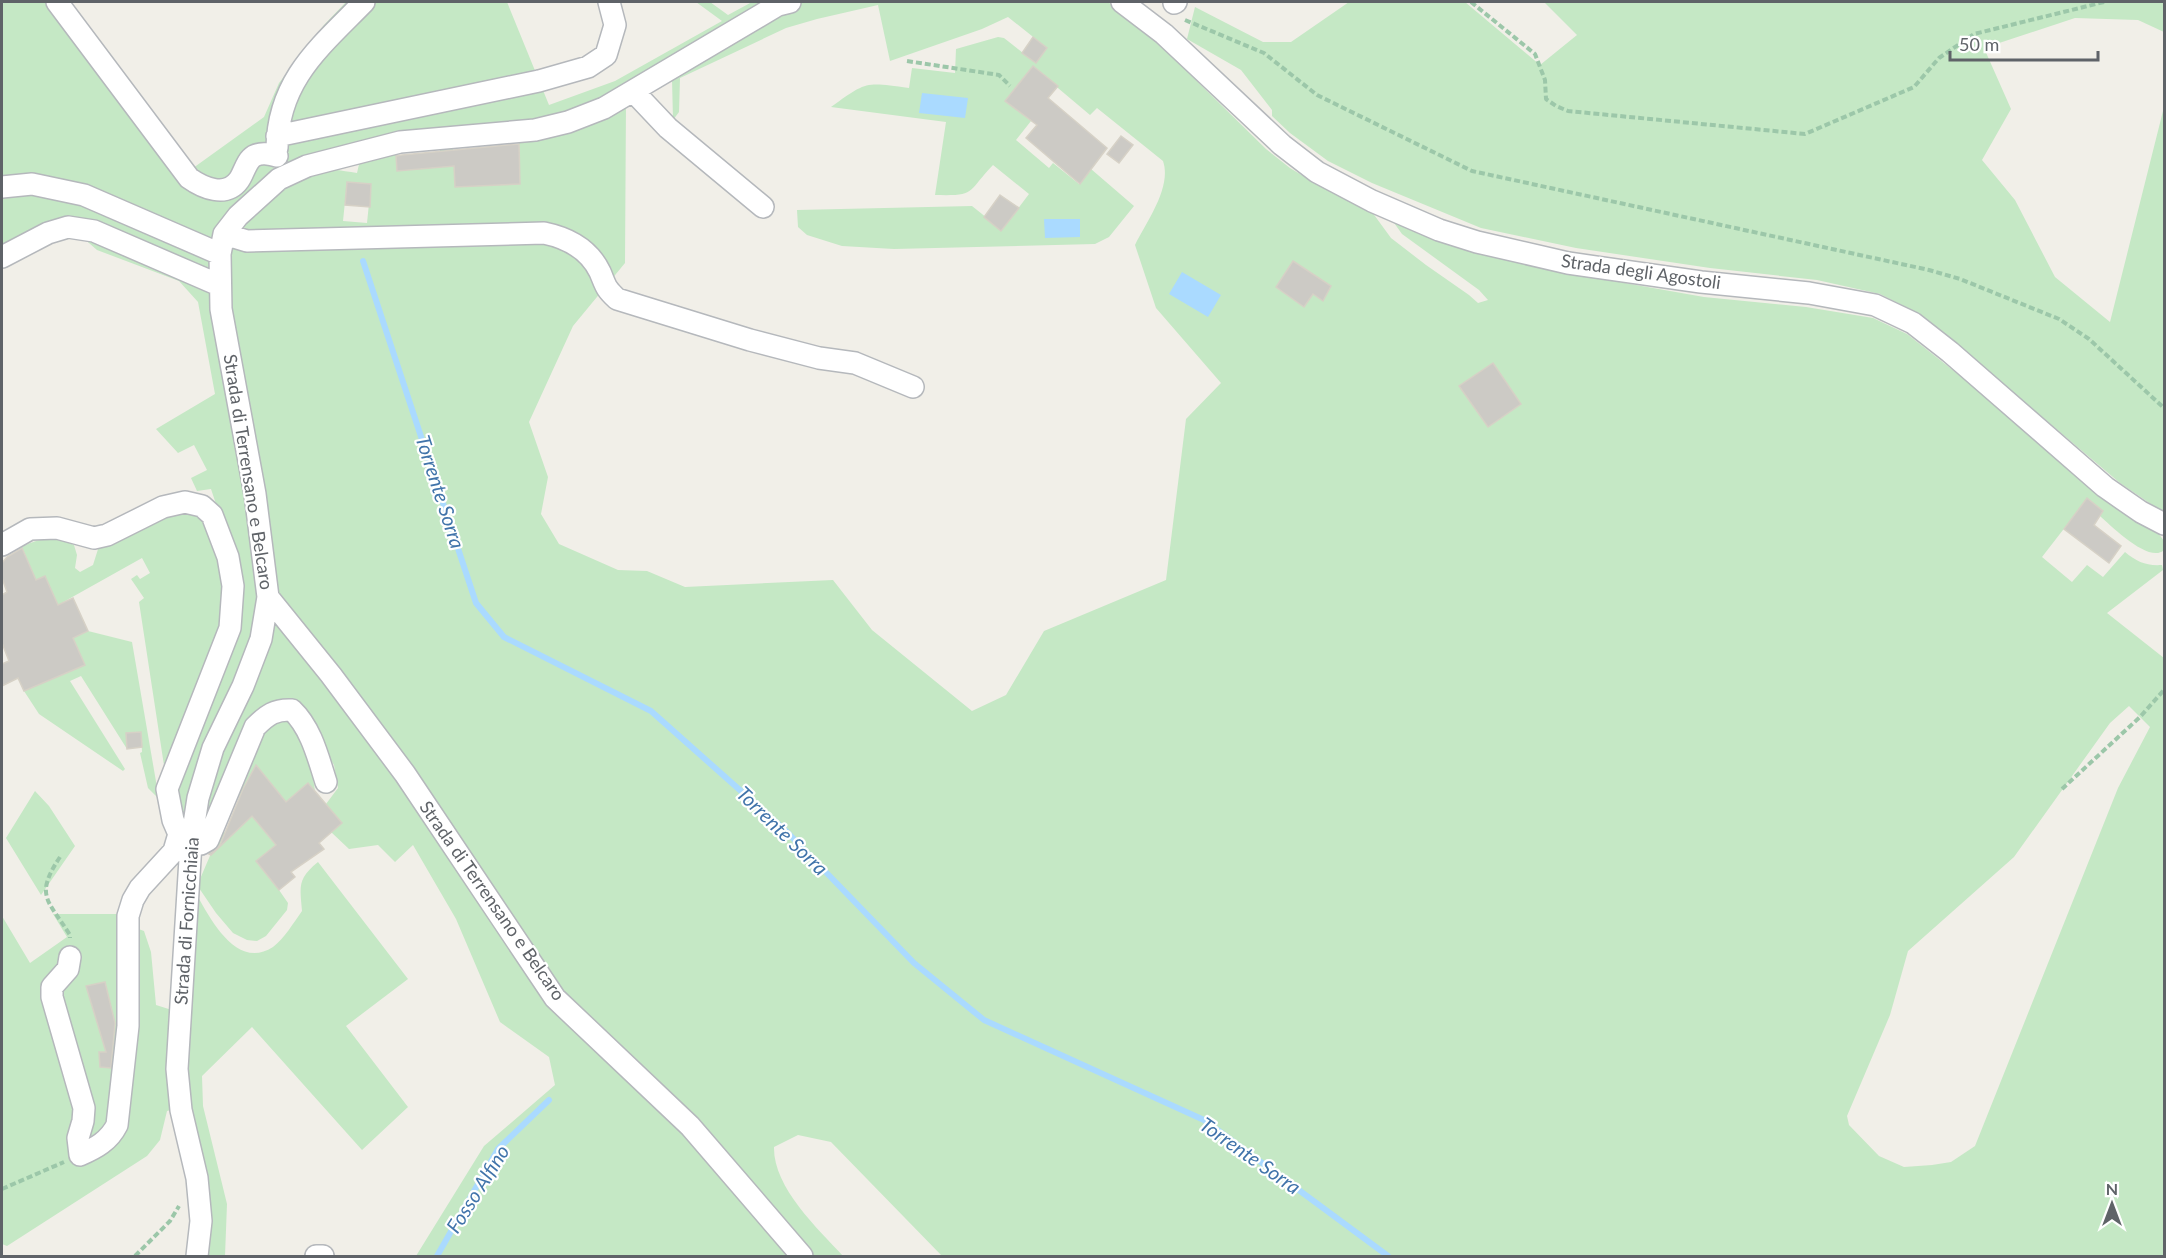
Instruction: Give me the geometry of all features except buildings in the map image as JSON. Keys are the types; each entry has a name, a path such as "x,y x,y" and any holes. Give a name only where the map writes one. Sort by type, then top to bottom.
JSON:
{"street":[{"path":"57,2 189,178 201,187 218,190 231,188 239,180 253,157 277,146 588,67 606,55 615,25 609,2"},
{"path":"279,179 277,146 282,107 289,89 304,67 364,2"},
{"path":"222,244 238,216 279,179 307,166 400,142 535,130 568,122 604,108 778,5 790,2"},
{"name":"Strada degli Agostoli","path":"1122,2 1164,34 1304,164 1339,185 1422,223 1477,242 1568,263 1701,282 1809,293 1875,305 1913,323 1950,352 2105,487 2141,512 2164,524"},
{"path":"633,91 668,128 763,207"},
{"path":"2,187 32,184 84,195 222,244 247,241 544,233 564,237 586,251 599,270 606,289 617,299 750,340 819,358 855,363 913,387"},
{"path":"2,257 48,233 68,227 94,231 219,285"},
{"name":"Strada di Terrensano e Belcaro","path":"222,244 219,285 221,309 255,494 268,597 331,675 405,774 555,998 690,1126 802,1257"},
{"path":"2,545 30,529 57,528 94,538 107,535 163,507 185,502 202,506 212,515 228,557 232,586 230,628 168,789 173,820 185,838 201,844 208,840 255,727 266,716 278,709 292,710 298,716 317,755 326,782"},
{"name":"Strada di Fornicchiaia","path":"197,1257 201,1221 197,1178 182,1110 177,1069 185,838 213,748 243,686 261,639 268,597"},
{"path":"70,957 68,969 52,987 52,997 84,1108 78,1138 80,1155 111,1137 117,1125 128,1026 128,916 133,900 140,888 185,838"},
{"path":"316,1257 323,1257"}],"path":[{"path":"1471,2 1535,54 1545,80 1546,99 1568,111 1805,134 1914,87 1939,58 1974,34 2104,2"},
{"path":"1178,8 1264,53 1317,95 1472,171 1929,270 1960,279 2059,319 2089,339 2164,408"},
{"path":"907,61 999,75 1010,86"},
{"path":"2062,789 2140,717 2164,690"},
{"path":"60,857 47,876 45,896 70,935 70,957"},
{"path":"2,1189 80,1155"},
{"path":"135,1257 170,1221 197,1178"}],"green space":[{"path":"2,2 48,2 182,176 264,117 279,83 324,25 346,2 356,2 300,67 273,163 274,171 233,234 266,202 291,183 319,171 337,170 357,173 360,160 396,154 397,171 441,167 440,150 453,149 455,187 520,184 519,142 561,133 626,103 625,263 573,326 529,422 548,477 541,514 559,544 618,570 647,571 685,587 833,580 872,630 972,711 1006,695 1044,631 1166,580 1186,419 1221,383 1156,308 1135,245 1161,193 1165,171 1163,161 1097,108 1090,115 1033,67 1005,101 1031,121 1016,140 1049,168 1053,163 1079,184 1091,169 1134,206 1109,237 1095,244 894,249 842,246 807,235 798,227 797,210 972,206 1002,230 1029,194 993,165 970,191 958,195 935,195 946,122 831,107 852,92 867,86 909,88 912,68 955,73 956,49 998,37 1004,38 1036,63 1047,48 1008,17 982,29 890,61 878,5 786,28 680,78 679,112 673,120 672,79 780,9 804,2 1108,2 1152,37 1266,149 1290,168 1318,185 1372,212 1391,238 1478,303 1488,300 1479,290 1402,234 1392,220 1414,231 1466,250 1568,273 1704,297 1806,307 1873,318 1907,334 2156,530 2164,541 2164,550 2158,553 2141,548 2100,516 2103,511 2087,499 2042,557 2072,582 2087,565 2103,577 2125,552 2142,563 2162,565 2163,570 2107,613 2164,658 2164,1256 942,1256 831,1142 798,1135 774,1147 781,1177 798,1206 843,1256 416,1256 484,1146 555,1085 549,1057 500,1022 456,919 413,845 395,862 378,845 349,849 331,832 342,823 326,804 338,788 334,765 297,704 279,702 210,827 182,822 173,793 235,628 233,555 211,489 197,491 191,478 207,470 194,445 178,453 156,429 215,394 198,302 179,281 97,250 65,222 2,251","holes":["347,182 371,184 367,223 343,221","2129,706 2150,727 2118,788 1975,1146 1951,1162 1932,1165 1904,1167 1879,1156 1849,1125 1847,1116 1890,1015 1908,951 2014,857 2110,723"]},
{"path":"372,2 507,2 549,105 615,81 722,21 696,2 710,2 728,15 752,2 770,2 598,100 561,117 286,164 285,129 295,92"},
{"path":"1349,2 1465,2 1540,65 1577,35 1544,2 2164,2 2164,32 2138,20 2075,18 1984,48 2011,109 1982,160 2015,200 2055,277 2110,322 2164,107 2164,513 2120,483 1923,316 1880,294 1817,280 1710,268 1576,248 1481,228 1372,183 1328,161 1290,133 1272,116 1272,110 1241,70 1187,39 1195,7 1263,42 1291,42"},
{"path":"165,510 199,512 223,559 226,625 165,772 139,602 144,598 131,579 137,575 140,579 150,573 142,558 58,605 45,577 36,580 22,547 48,539 74,545 77,555 75,568 80,572 93,565 99,546"},
{"path":"88,631 132,642 159,799 148,788 140,753 142,752 141,733 126,734 127,749 81,676 70,681 125,769 123,771 39,714 24,691 84,665 73,638"},
{"path":"291,717 310,757 315,791 308,783 293,811 256,766 223,825 268,721"},
{"path":"35,791 49,806 75,846 41,895 6,838"},
{"path":"252,816 295,869 279,890 288,903 287,910 266,936 257,941 247,940 233,933 199,888 200,879 221,829 230,837"},
{"path":"318,862 408,979 346,1026 408,1107 362,1150 252,1027 202,1076 203,1106 227,1204 225,1256 205,1256 189,1090 188,1036 198,897 211,919 228,940 248,952 260,952 277,944 302,911 301,884 306,873"},
{"path":"53,914 124,914 123,1027 111,1122 86,1140 114,1142 133,927 144,931 151,952 156,1005 175,1011 175,1109 167,1111 160,1140 147,1156 7,1246 2,1244 2,916 30,963 67,937"}],"water":[{"path":"922,93 968,98 965,118 919,113"},
{"path":"1044,219 1080,219 1080,237 1045,238"},
{"path":"1182,272 1221,295 1208,317 1169,294"}],"waterway":[{"name":"Torrente Sorra","path":"363,261 476,603 504,637 651,711 787,832 914,963 984,1020 1204,1120 1388,1256"},
{"name":"Fosso Alfino","path":"437,1256 498,1149 549,1100"}]}
